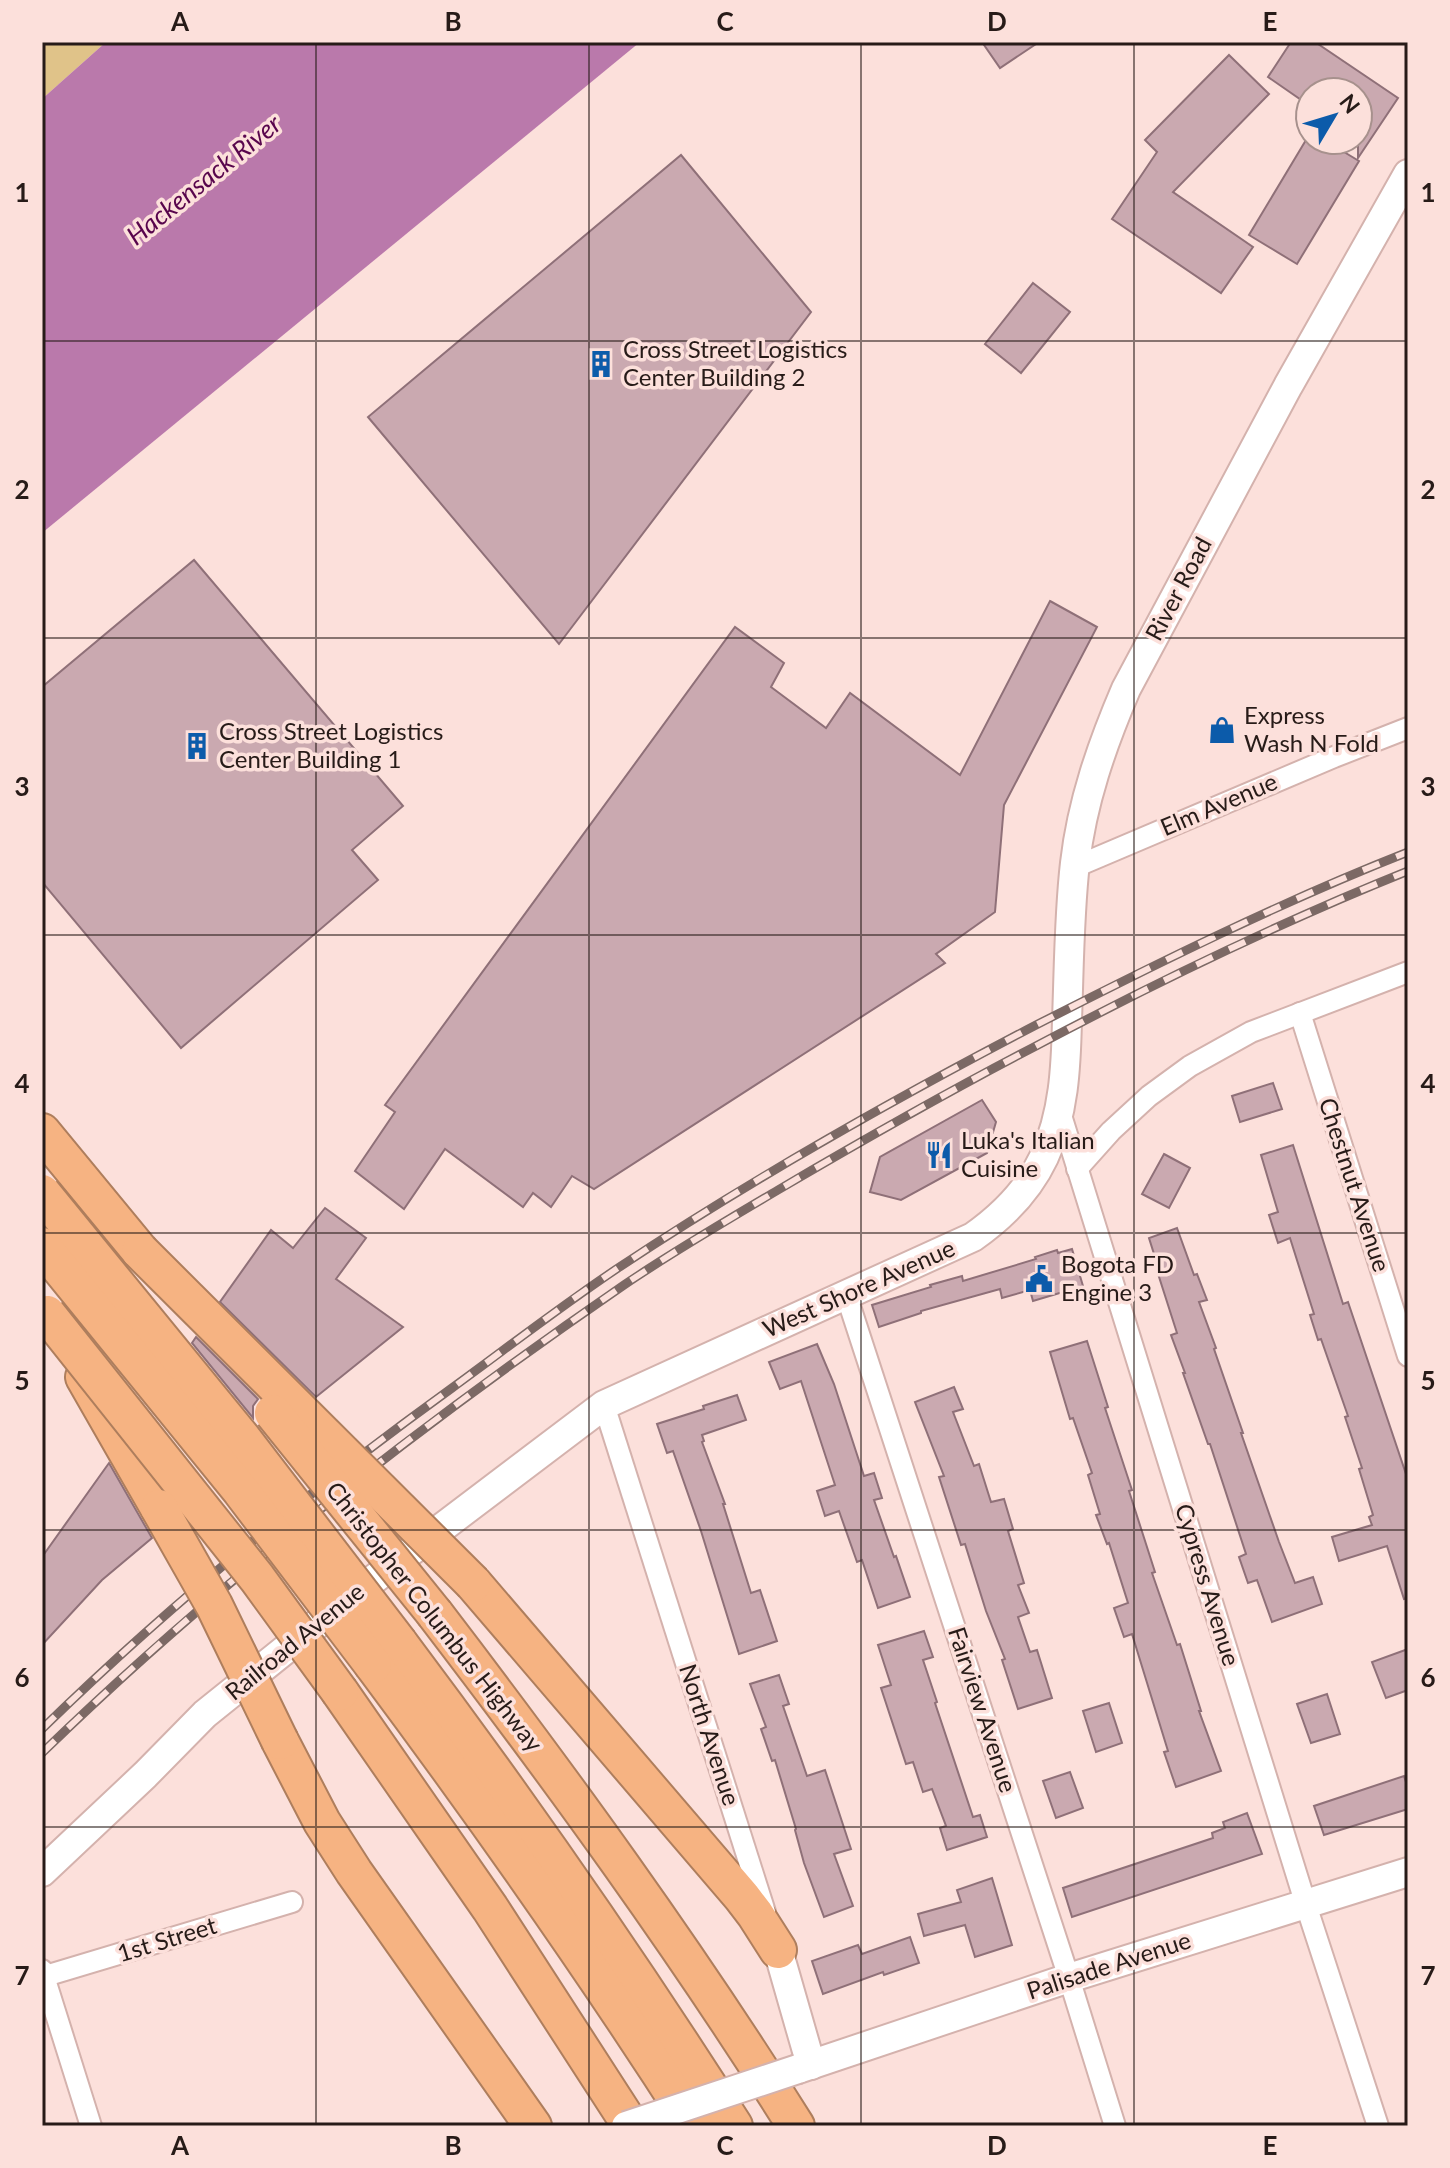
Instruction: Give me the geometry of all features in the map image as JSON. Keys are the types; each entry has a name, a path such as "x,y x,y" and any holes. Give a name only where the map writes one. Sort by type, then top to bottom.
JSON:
{"highway":[{"name":"Christopher Columbus Highway","path":"42,1132 435,1614 634,1885 796,2126"},
{"name":"Christopher Columbus Highway","path":"42,1193 242,1438 386,1654 488,1823 694,2126"},
{"name":"Christopher Columbus Highway","path":"42,1246 233,1481 386,1654 541,1839 734,2126"},
{"path":"140,1251 473,1583 742,1897 778,1950"},
{"path":"45,1311 257,1578 340,1692 490,1908 628,2126"},
{"path":"45,1311 192,1565 322,1822 533,2126"}],"main road":[{"name":"River Road","path":"1067,1040 1075,867 1089,788 1107,733 1126,689 1288,386 1408,174"},
{"name":"Cypress Avenue","path":"1060,1112 1067,1040"},
{"name":"West Shore Avenue","path":"604,1405 973,1237 1016,1200 1037,1170 1060,1112"},
{"name":"Railroad Avenue","path":"42,1872 205,1714 357,1592 604,1405"},
{"name":"Palisade Avenue","path":"628,2126 1069,1978 1408,1872"},
{"name":"North Avenue","path":"778,1950 804,2067"}],"street":[{"name":"Elm Avenue","path":"1075,867 1408,728"},
{"path":"1077,1169 1111,1131 1149,1096 1190,1066 1251,1032 1408,972"},
{"name":"Chestnut Avenue","path":"1300,1013 1408,1356"},
{"name":"Cypress Avenue","path":"1060,1112 1306,1905 1378,2126"},
{"name":"Fairview Avenue","path":"846,1294 1115,2126"},
{"name":"North Avenue","path":"604,1405 778,1950"},
{"name":"1st Street","path":"43,1974 292,1902"},
{"path":"43,1974 91,2126"}],"shaded area":[{"path":"42,42 106,42 42,99"}],"water":[{"name":"Hackensack River","path":"106,42 640,42 42,533 42,99"}],"building":[{"path":"982,42 1039,42 1000,68"},
{"path":"1291,42 1315,42 1365,76 1294,76 1294,95 1268,77"},
{"path":"1229,55 1269,94 1173,192 1253,247 1221,293 1112,219 1157,152 1145,140"},
{"path":"1374,82 1398,98 1374,134"},
{"name":"Cross Street Logistics Center Building 2","path":"681,155 811,312 559,644 368,417"},
{"path":"1296,156 1351,156 1359,161 1297,264 1249,235"},
{"path":"1033,283 1070,312 1021,373 985,344"},
{"name":"Cross Street Logistics Center Building 1","path":"194,560 403,806 352,850 378,880 181,1048 42,882 42,687"},
{"path":"1050,601 1097,627 1004,805 995,912 936,954 945,963 594,1189 572,1176 551,1207 533,1193 523,1207 445,1149 404,1209 355,1171 395,1112 385,1105 735,627 784,663 771,687 826,728 850,693 960,775"},
{"path":"1273,1083 1282,1109 1240,1122 1232,1096"},
{"path":"982,1100 996,1122 987,1153 901,1200 870,1192 880,1157"},
{"path":"1293,1145 1343,1304 1348,1302 1408,1480 1408,1598 1404,1599 1387,1546 1339,1561 1332,1537 1372,1525 1369,1517 1373,1515 1345,1417 1348,1416 1321,1339 1318,1340 1310,1315 1314,1314 1290,1238 1278,1243 1269,1215 1278,1212 1261,1155"},
{"path":"1164,1154 1190,1168 1169,1208 1142,1194"},
{"path":"325,1208 366,1238 336,1279 403,1327 316,1397 220,1302 271,1230 293,1248"},
{"path":"1177,1228 1207,1300 1199,1302 1279,1542 1295,1583 1313,1577 1322,1604 1272,1622 1257,1580 1248,1583 1239,1557 1246,1554 1171,1335 1177,1333 1149,1238"},
{"path":"1072,1249 1083,1286 1033,1301 1030,1290 1002,1298 1000,1289 921,1311 879,1327 872,1305 962,1276 963,1281 1057,1250 1058,1253"},
{"path":"196,1337 258,1399 253,1406 253,1418 192,1343"},
{"path":"1087,1341 1155,1572 1152,1573 1177,1645 1180,1644 1199,1711 1221,1771 1176,1787 1132,1634 1124,1637 1114,1608 1128,1603 1109,1543 1096,1515 1100,1514 1088,1475 1092,1473 1073,1418 1070,1419 1050,1352"},
{"path":"817,1344 834,1384 864,1476 874,1473 882,1498 874,1500 910,1597 878,1608 862,1560 857,1562 839,1511 825,1516 817,1491 835,1485 801,1381 780,1389 769,1362"},
{"path":"954,1387 963,1409 953,1412 974,1466 979,1464 991,1502 1004,1499 1013,1529 1008,1531 1024,1583 1018,1585 1029,1613 1018,1617 1030,1652 1037,1650 1052,1698 1018,1709 1002,1660 1005,1659 965,1544 961,1545 939,1477 944,1476 915,1402"},
{"path":"737,1395 746,1420 702,1435 702,1442 725,1504 751,1593 760,1590 777,1641 739,1654 673,1451 667,1453 657,1424"},
{"path":"109,1463 152,1538 102,1580 42,1645 42,1557"},
{"path":"924,1631 933,1657 923,1660 935,1703 973,1817 980,1815 987,1837 947,1850 940,1828 946,1826 932,1789 923,1792 913,1762 906,1764 881,1688 891,1685 878,1645"},
{"path":"1408,1649 1408,1690 1386,1698 1372,1662"},
{"path":"779,1675 789,1704 783,1706 807,1776 825,1770 851,1849 834,1854 853,1906 824,1917 804,1863 775,1760 772,1761 761,1729 766,1727 750,1684"},
{"path":"1327,1694 1340,1734 1311,1743 1297,1704"},
{"path":"1109,1703 1122,1743 1096,1752 1083,1711"},
{"path":"1070,1772 1083,1808 1056,1818 1043,1781"},
{"path":"1404,1776 1408,1788 1408,1809 1324,1835 1314,1806"},
{"path":"1247,1813 1262,1854 1072,1917 1063,1888 1213,1838 1212,1833 1225,1828 1223,1822"},
{"path":"992,1878 1012,1945 975,1957 965,1925 924,1936 918,1914 961,1902 957,1890"},
{"path":"910,1937 919,1963 884,1975 883,1972 823,1994 812,1961 858,1945 862,1954"}],"railway":[{"path":"42,1729 139,1638 292,1509 555,1312 669,1235 824,1141 1036,1025 1220,934 1408,852"},
{"path":"42,1753 180,1626 323,1507 472,1393 643,1272 810,1171 1003,1063 1220,954 1408,871"}],"place":[{"name":"Cross Street Logistics Center Building 2","path":"601,364"},
{"name":"Express Wash N Fold","path":"1222,730"},
{"name":"Cross Street Logistics Center Building 1","path":"197,746"},
{"name":"Luka's Italian Cuisine","path":"939,1155"},
{"name":"Bogota FD Engine 3","path":"1039,1279"}]}
